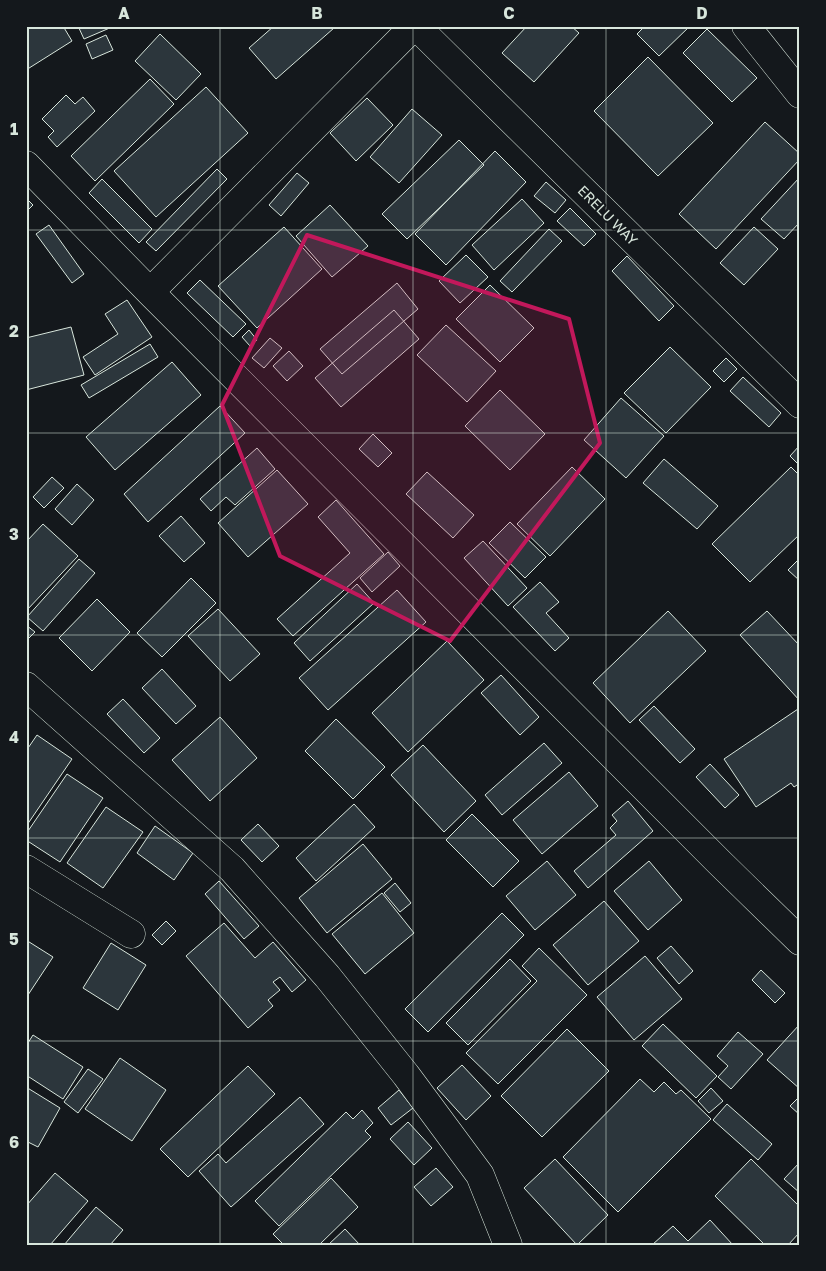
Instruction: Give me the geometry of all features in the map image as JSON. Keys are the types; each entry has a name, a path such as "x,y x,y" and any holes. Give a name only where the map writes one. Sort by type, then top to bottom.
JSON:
{"street":[{"path":"150,292 415,26"},
{"name":"ERELU WAY","path":"415,26 800,404"},
{"path":"746,26 800,94"},
{"path":"26,165 150,292 800,941"},
{"path":"26,686 232,868 327,976 406,1075 480,1175 508,1245"},
{"path":"26,869 131,934"}],"highlighted area":[{"path":"307,235 569,319 600,443 450,641 280,556 222,405"}],"building":[{"path":"26,26 63,26 72,41 26,70"},
{"path":"78,26 111,26 112,27 84,39"},
{"path":"274,26 333,26 334,28 276,79 249,48"},
{"path":"527,26 571,26 579,33 534,82 502,53"},
{"path":"645,26 690,26 659,56 637,34"},
{"path":"707,29 757,78 732,102 683,53"},
{"path":"160,34 201,74 176,100 135,61"},
{"path":"106,35 113,50 92,59 86,44"},
{"path":"648,57 713,123 658,176 594,111"},
{"path":"150,79 174,104 95,181 71,156"},
{"path":"206,87 248,133 156,217 114,171"},
{"path":"66,95 75,104 83,97 95,111 57,147 48,137 54,131 42,119"},
{"path":"367,98 393,125 356,161 330,133"},
{"path":"412,109 442,135 399,183 370,157"},
{"path":"765,122 800,154 800,159 716,249 679,214"},
{"path":"459,140 484,165 407,239 382,214"},
{"path":"495,151 526,182 446,265 415,234"},
{"path":"217,169 227,179 156,251 146,242"},
{"path":"297,173 309,183 281,216 269,205"},
{"path":"800,177 800,222 784,239 761,219"},
{"path":"102,179 152,229 139,243 89,193"},
{"path":"546,182 566,200 555,213 534,196"},
{"path":"26,198 33,205 26,212"},
{"path":"522,199 544,223 494,270 472,245"},
{"path":"330,205 368,246 332,277 296,236"},
{"path":"570,208 596,234 584,246 557,221"},
{"path":"49,225 84,274 72,283 36,234"},
{"path":"284,227 322,269 257,328 218,286"},
{"path":"754,227 778,249 744,285 720,263"},
{"path":"549,229 562,241 512,292 500,281"},
{"path":"466,255 488,277 460,303 439,281"},
{"path":"627,256 674,306 659,321 612,271"},
{"path":"200,280 246,324 233,337 187,293"},
{"path":"397,283 418,309 342,374 320,349"},
{"path":"490,285 534,328 500,362 456,319"},
{"path":"127,300 152,337 95,375 83,357 118,334 105,314"},
{"path":"394,310 419,339 341,407 315,378"},
{"path":"446,325 496,371 467,402 417,355"},
{"path":"71,327 84,375 26,390 26,338"},
{"path":"249,330 257,340 250,346 242,337"},
{"path":"270,338 282,348 264,368 252,358"},
{"path":"150,344 158,357 89,398 81,385"},
{"path":"670,347 711,387 666,433 624,393"},
{"path":"289,351 303,366 287,381 273,366"},
{"path":"726,358 737,369 724,382 713,371"},
{"path":"172,362 201,395 115,470 86,437"},
{"path":"743,377 781,413 769,427 730,391"},
{"path":"500,390 545,434 510,470 465,426"},
{"path":"621,398 664,436 626,478 584,440"},
{"path":"220,406 245,433 148,522 124,494"},
{"path":"373,434 392,453 378,467 359,449"},
{"path":"800,445 800,466 790,456"},
{"path":"257,448 275,469 235,505 226,497 211,511 200,499"},
{"path":"664,459 718,506 697,529 643,483"},
{"path":"572,467 605,499 550,556 517,524"},
{"path":"791,467 800,476 800,534 750,582 712,544"},
{"path":"277,470 308,504 248,557 218,523"},
{"path":"427,472 474,515 453,538 406,494"},
{"path":"52,477 64,488 44,508 33,497"},
{"path":"77,484 94,500 72,525 55,509"},
{"path":"336,500 384,554 293,636 277,619 350,553 318,517"},
{"path":"181,516 205,543 184,562 159,536"},
{"path":"510,522 546,557 525,578 489,543"},
{"path":"43,524 78,556 26,611 26,542"},
{"path":"483,541 527,588 508,606 464,558"},
{"path":"388,552 400,566 372,592 360,578"},
{"path":"800,558 800,581 788,570"},
{"path":"79,559 95,573 43,631 27,617"},
{"path":"191,578 216,603 162,657 137,633"},
{"path":"540,582 559,602 546,613 569,638 555,651 513,607"},
{"path":"357,584 374,603 310,661 294,643"},
{"path":"397,590 426,622 328,710 299,678"},
{"path":"97,599 130,632 92,671 59,638"},
{"path":"218,609 260,654 230,681 188,636"},
{"path":"668,611 706,651 630,723 593,683"},
{"path":"767,611 800,646 800,701 740,635"},
{"path":"26,625 35,632 26,641"},
{"path":"447,641 484,680 408,752 372,713"},
{"path":"162,669 196,706 176,724 142,688"},
{"path":"501,675 539,717 520,735 481,693"},
{"path":"123,699 160,738 144,753 107,714"},
{"path":"654,706 695,749 680,763 639,720"},
{"path":"798,709 800,712 800,783 794,787 791,783 756,807 724,759"},
{"path":"220,717 257,758 210,801 172,760"},
{"path":"336,719 385,767 353,799 305,751"},
{"path":"37,735 72,759 27,825 26,751"},
{"path":"544,743 562,763 502,815 485,795"},
{"path":"423,745 476,801 444,832 391,775"},
{"path":"710,764 739,795 725,808 696,777"},
{"path":"569,772 598,806 542,854 513,820"},
{"path":"67,774 103,798 60,862 26,840 26,834"},
{"path":"628,801 653,831 588,888 574,871 616,835 610,828 617,821 612,815"},
{"path":"354,804 375,827 316,881 296,858"},
{"path":"106,807 143,832 103,888 67,863"},
{"path":"472,814 519,861 493,887 446,840"},
{"path":"258,824 279,846 262,862 241,840"},
{"path":"155,826 193,853 174,880 137,853"},
{"path":"363,844 392,879 327,933 299,898"},
{"path":"547,861 576,895 535,930 506,896"},
{"path":"649,861 682,900 648,930 614,891"},
{"path":"219,881 259,926 244,939 205,894"},
{"path":"395,883 411,903 400,912 384,893"},
{"path":"382,893 414,933 365,974 332,934"},
{"path":"604,901 639,941 588,985 553,945"},
{"path":"502,913 524,935 428,1032 405,1009"},
{"path":"166,921 176,931 162,945 152,935"},
{"path":"224,923 255,958 273,942 306,980 292,992 280,977 273,982 280,990 268,1000 273,1006 248,1028 186,956"},
{"path":"26,940 53,957 26,998"},
{"path":"111,943 146,965 118,1010 83,988"},
{"path":"671,946 693,971 679,984 657,958"},
{"path":"539,948 587,995 498,1084 466,1053 537,981 522,966"},
{"path":"645,956 682,999 634,1040 597,997"},
{"path":"510,959 531,981 468,1045 446,1023"},
{"path":"761,970 785,993 775,1003 752,980"},
{"path":"663,1024 717,1076 696,1098 642,1046"},
{"path":"800,1024 800,1089 767,1060"},
{"path":"567,1029 609,1071 542,1137 501,1096"},
{"path":"738,1032 763,1054 731,1089 718,1077 728,1066 717,1056"},
{"path":"33,1035 83,1067 63,1099 26,1075 26,1046"},
{"path":"120,1058 166,1090 132,1141 85,1109"},
{"path":"462,1065 491,1096 466,1120 437,1088"},
{"path":"248,1066 275,1094 188,1177 160,1149"},
{"path":"88,1069 103,1079 78,1113 64,1102"},
{"path":"640,1079 654,1092 664,1082 676,1094 681,1090 711,1119 618,1212 563,1157"},
{"path":"26,1087 60,1108 38,1147 26,1141"},
{"path":"711,1088 723,1101 709,1113 698,1101"},
{"path":"399,1090 413,1108 391,1125 378,1108"},
{"path":"800,1096 800,1115 790,1106"},
{"path":"300,1097 324,1124 231,1207 199,1171 218,1154 226,1163"},
{"path":"727,1104 772,1144 758,1160 713,1120"},
{"path":"362,1110 373,1123 365,1131 371,1137 279,1226 255,1201 346,1112 353,1119"},
{"path":"408,1122 432,1148 414,1165 390,1139"},
{"path":"555,1159 608,1215 577,1245 524,1188"},
{"path":"751,1159 800,1207 800,1232 788,1245 765,1245 715,1196"},
{"path":"800,1162 800,1193 784,1179"},
{"path":"436,1168 453,1187 431,1206 414,1187"},
{"path":"55,1173 88,1201 50,1245 26,1245 26,1206"},
{"path":"331,1178 358,1207 319,1245 284,1245 273,1234"},
{"path":"96,1207 123,1230 110,1245 64,1245"},
{"path":"710,1220 733,1245 652,1245 673,1226 688,1241"},
{"path":"345,1229 360,1245 328,1245"}]}
